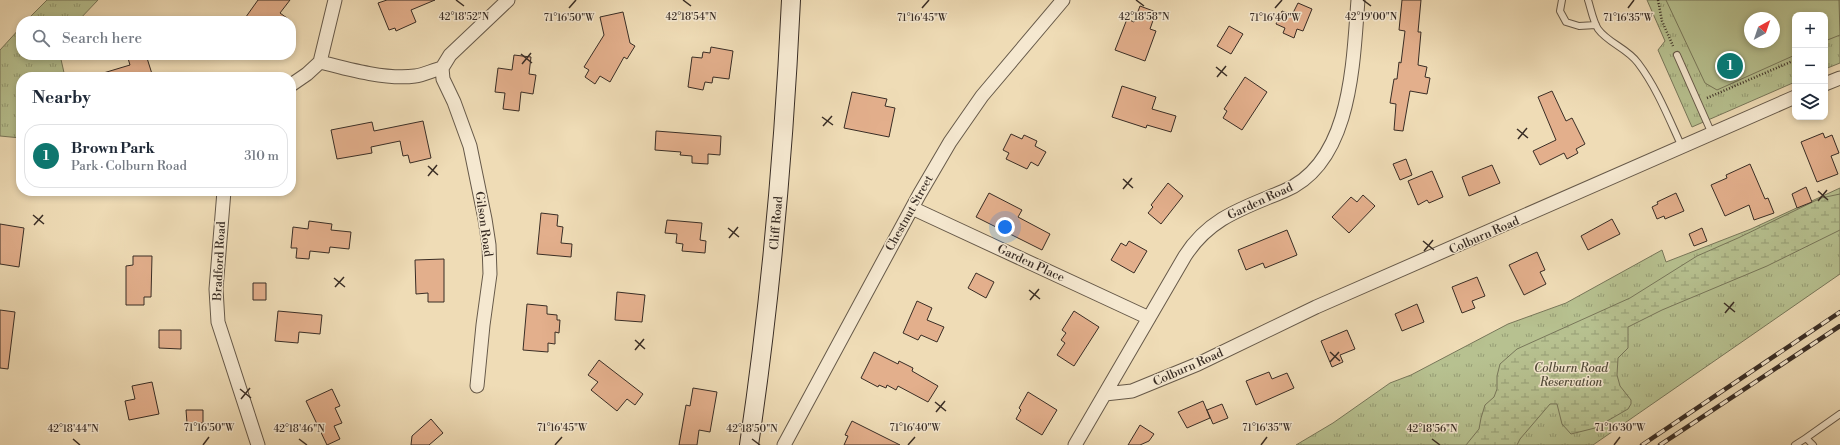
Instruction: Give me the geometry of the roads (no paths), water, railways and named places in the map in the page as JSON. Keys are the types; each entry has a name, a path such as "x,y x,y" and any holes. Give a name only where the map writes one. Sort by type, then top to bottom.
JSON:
{"street":[{"path":"296,82 320,62 335,0"},
{"path":"320,62 355,71 385,75 414,76 442,68 450,55 508,0"},
{"name":"Cliff Road","path":"749,445 775,236 784,128 792,0"},
{"name":"Chestnut Street","path":"784,445 912,208 965,118 1063,0"},
{"name":"Garden Road","path":"1075,445 1190,248 1208,228 1232,212 1286,190 1302,181 1315,169 1326,153 1342,116 1354,49 1358,0"},
{"name":"Gilson Road","path":"442,68 442,79 454,102 470,146 489,245 490,274 477,386"},
{"path":"1828,83 1840,78"},
{"name":"Colburn Road","path":"1105,394 1132,391 1198,364 1316,307 1792,98"},
{"name":"Bradford Road","path":"224,196 216,289 218,322 258,445"},
{"name":"Garden Place","path":"912,208 1150,318"}],"lane":[{"path":"1562,0 1560,11 1566,22 1579,26 1596,24"},
{"path":"1588,0 1596,24 1606,37 1627,52 1638,63 1654,90 1682,147"},
{"path":"1677,55 1712,134"},
{"path":"1795,445 1840,414"},
{"path":"1806,438 1813,445"}],"railway":[{"path":"1642,445 1840,312"},
{"path":"1660,445 1840,326"}],"place":[{"name":"Brown Park","path":"1730,66"}],"park label":[{"name":"Colburn Road Reservation","path":"1571,375"}]}
